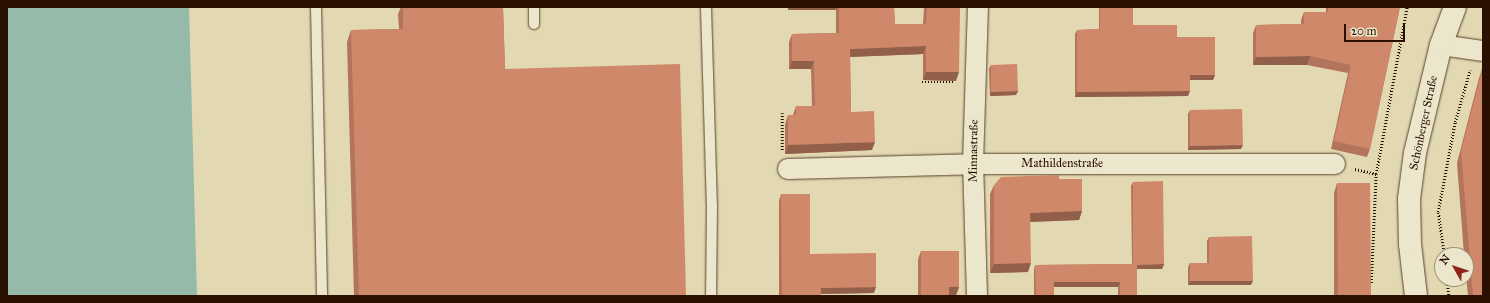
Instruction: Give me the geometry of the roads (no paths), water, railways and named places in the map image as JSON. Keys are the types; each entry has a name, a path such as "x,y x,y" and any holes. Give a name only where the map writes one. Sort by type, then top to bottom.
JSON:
{"main road":[{"name":"Schönberger Straße","path":"1441,45 1442,7"},
{"name":"Schönberger Straße","path":"1416,296 1410,244 1409,199 1415,153 1441,45 1455,7"}],"street":[{"name":"Minnastraße","path":"977,296 973,164 978,7"},
{"path":"1441,45 1479,51"},
{"name":"Mathildenstraße","path":"788,169 973,164 1335,164"}],"lane":[{"path":"316,7 322,296"},
{"path":"534,7 534,24"},
{"path":"706,7 712,205 711,296"}]}
